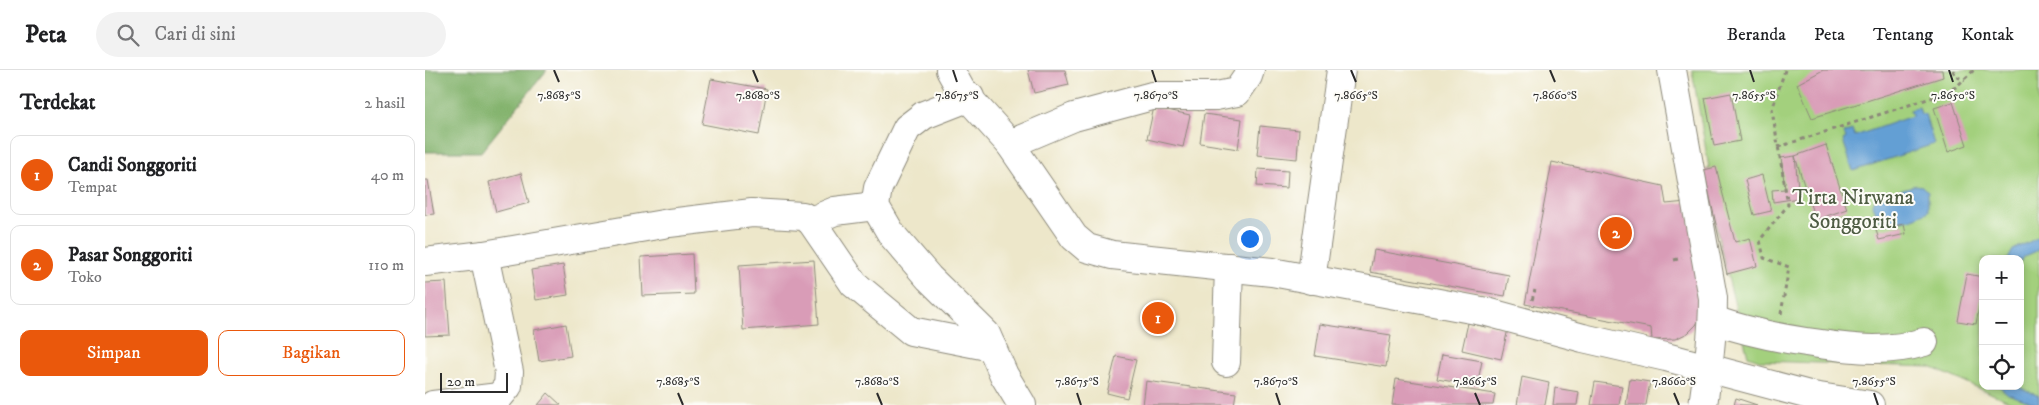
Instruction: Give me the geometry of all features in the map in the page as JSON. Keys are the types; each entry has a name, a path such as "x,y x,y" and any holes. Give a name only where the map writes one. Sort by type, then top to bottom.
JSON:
{"street":[{"path":"1010,144 1074,117 1152,96 1216,96 1237,92 1250,70"},
{"path":"1311,280 1341,70"},
{"path":"1672,70 1713,298 1709,369 1703,405"},
{"path":"953,71 961,90 1010,144 1045,193 1063,224 1087,248 1112,255 1272,272 1487,312 1813,396 1871,405"},
{"path":"970,98 924,115 907,128 878,188 875,206 892,235 929,278 987,334 1005,376 1022,405"},
{"path":"811,221 835,211 875,206"},
{"path":"425,262 485,255 669,223 752,213 803,216 811,221 854,284 911,330 992,347"},
{"path":"433,405 499,396 508,386 509,372 485,255"},
{"path":"1226,362 1229,267"},
{"path":"1713,320 1746,332 1856,350 1908,347 1924,342"}],"path":[{"path":"1777,337 1789,267 1764,258 1760,240 1788,205 1772,110 1785,70"},
{"path":"1953,70 1955,76 1965,80"},
{"path":"1778,147 1934,97 1956,87 1974,70"}],"green space":[{"path":"425,70 547,70 481,152 425,152"},
{"name":"Tirta Nirwana Songgoriti","path":"1692,70 2039,70 2039,405 2018,405 1983,390 2024,390 2024,255 1979,255 1979,388 1930,367 1762,361 1748,356 1720,246 1704,170 1709,168"}],"water":[{"path":"1919,107 1921,114 1925,114 1934,144 1853,171 1843,140 1846,138 1844,133 1852,130 1855,136 1912,116 1910,110"},
{"path":"1916,185 1922,186 1928,192 1928,211 1904,220 1879,219 1872,203 1876,198 1890,196 1896,191"},
{"path":"2039,237 2039,250 2024,257 2024,255 2010,255 2013,250"},
{"path":"2024,389 2039,396 2039,405 2008,394 2004,390"}],"building":[{"path":"1028,70 1065,70 1069,85 1034,93"},
{"path":"1823,70 1942,70 1943,77 1812,118 1797,84"},
{"path":"711,79 767,89 759,135 702,124"},
{"path":"1731,93 1740,141 1714,146 1705,98"},
{"path":"1953,102 1967,145 1948,152 1934,108"},
{"path":"1154,107 1190,115 1183,147 1147,139"},
{"path":"1204,114 1242,119 1238,149 1200,143"},
{"path":"1260,126 1299,130 1297,159 1257,155"},
{"path":"1826,145 1847,209 1815,220 1795,156"},
{"path":"1795,156 1799,198 1773,202 1772,190 1785,189 1781,158"},
{"path":"1552,162 1663,186 1666,204 1687,202 1705,309 1696,325 1688,333 1675,339 1652,340 1651,328 1525,304"},
{"path":"1716,167 1735,242 1750,238 1757,266 1727,274 1704,170"},
{"path":"1258,169 1288,171 1287,188 1257,186"},
{"path":"521,173 529,203 496,212 489,182"},
{"path":"1762,175 1771,211 1754,215 1745,180"},
{"path":"425,180 428,180 434,214 425,215"},
{"path":"1904,224 1906,234 1879,240 1876,230"},
{"path":"1374,250 1509,275 1505,296 1370,272"},
{"path":"692,254 694,294 643,296 641,257"},
{"path":"814,260 819,324 743,330 739,265"},
{"path":"563,265 568,295 536,300 531,270"},
{"path":"1967,274 1979,276 1979,309 1976,324 1958,321"},
{"path":"446,282 450,335 425,336 425,283"},
{"path":"1468,323 1486,327 1487,324 1508,329 1501,359 1462,350"},
{"path":"566,324 571,356 539,361 534,330"},
{"path":"1320,324 1391,335 1386,367 1315,356"},
{"path":"1442,354 1482,361 1477,386 1437,379"},
{"path":"1116,356 1136,360 1127,398 1107,393"},
{"path":"1522,377 1549,383 1545,405 1517,405"},
{"path":"1396,379 1495,394 1493,405 1392,405"},
{"path":"1630,379 1650,382 1646,405 1626,405"},
{"path":"1146,381 1236,393 1234,405 1143,405"},
{"path":"1595,382 1622,386 1619,405 1591,405"},
{"path":"1555,388 1579,392 1577,405 1553,405"},
{"path":"548,393 561,405 538,405"},
{"path":"1736,398 1757,405 1734,405"}],"place":[{"name":"Pasar Songgoriti","path":"1616,233"},
{"name":"Candi Songgoriti","path":"1158,318"}]}
